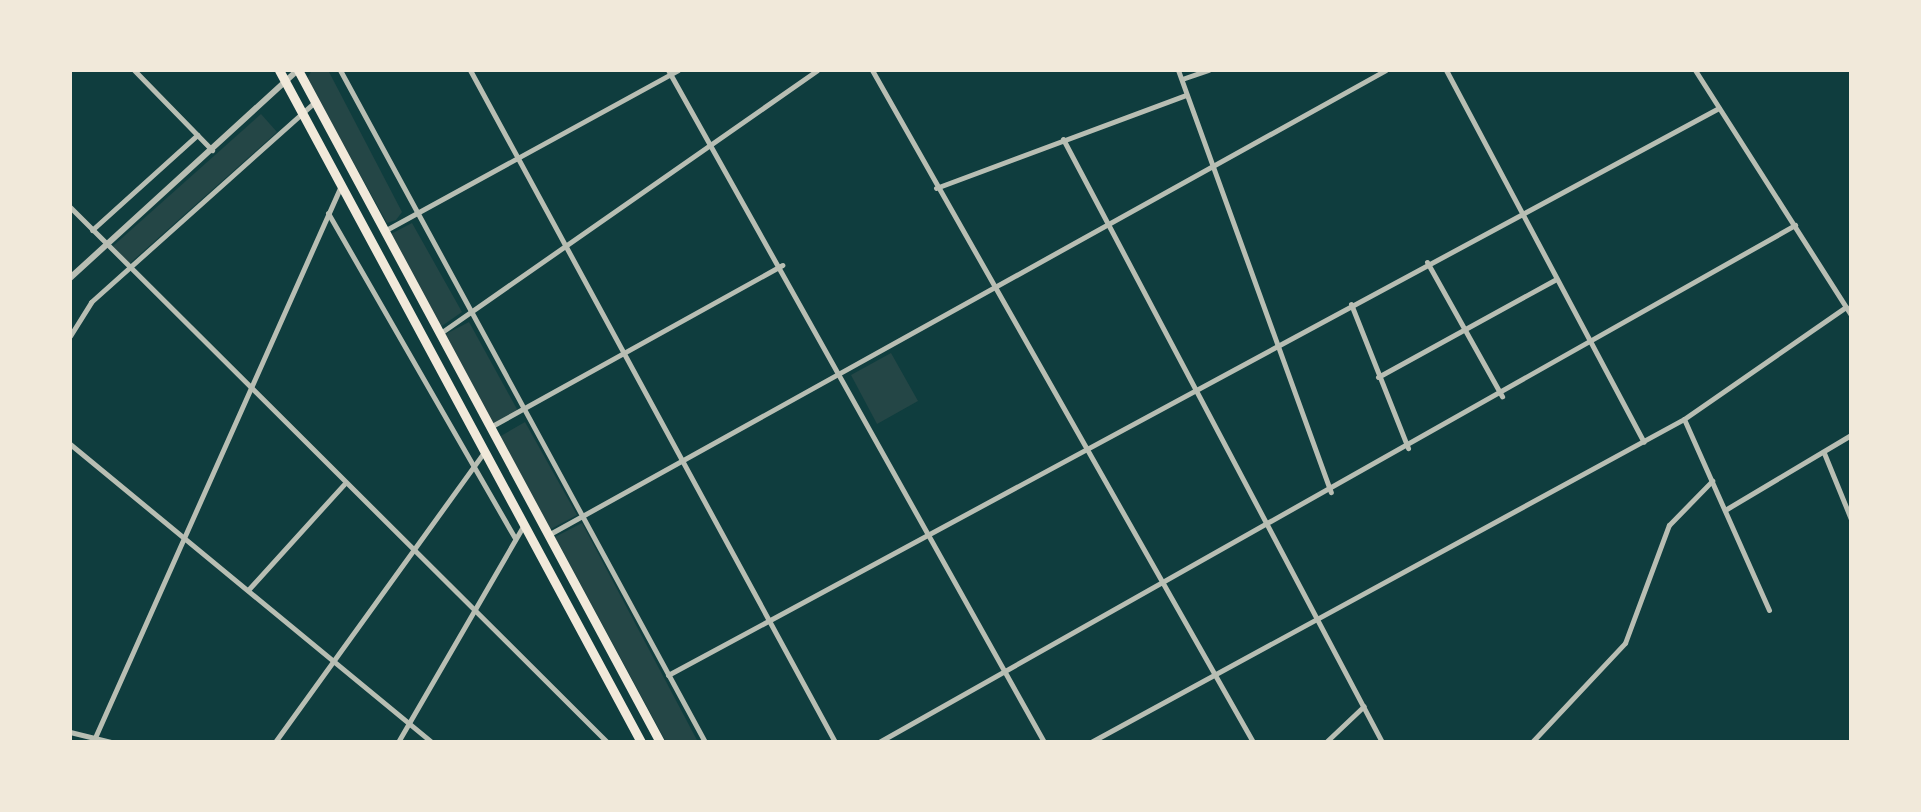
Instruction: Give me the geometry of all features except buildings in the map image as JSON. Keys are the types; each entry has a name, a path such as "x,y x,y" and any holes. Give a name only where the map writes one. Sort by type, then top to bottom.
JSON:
{"main road":[{"path":"279,70 482,455 640,742"},
{"path":"298,70 660,742"},
{"path":"458,408 474,400"}],"street":[{"path":"134,70 212,150"},
{"path":"70,278 298,70"},
{"path":"340,70 705,742"},
{"path":"470,70 835,742"},
{"path":"439,334 817,70"},
{"path":"872,70 1252,742"},
{"path":"1178,70 1330,492"},
{"path":"1181,79 1208,70"},
{"path":"548,536 844,375 1386,70"},
{"path":"1446,70 1516,215 1556,279 1644,442"},
{"path":"1695,70 1851,315"},
{"path":"384,231 672,71 844,375 1044,742"},
{"path":"936,188 1186,95"},
{"path":"70,336 83,310 315,102"},
{"path":"668,675 1085,445 1719,108"},
{"path":"92,230 197,134"},
{"path":"1063,139 1382,742"},
{"path":"94,740 181,534 340,187"},
{"path":"70,208 127,270 606,742"},
{"path":"328,213 515,538"},
{"path":"879,742 1502,396 1794,225"},
{"path":"1427,262 1502,396"},
{"path":"490,427 526,412 628,356 782,266"},
{"path":"1378,377 1556,279"},
{"path":"1351,304 1408,448"},
{"path":"1091,742 1684,419 1846,307"},
{"path":"1684,419 1769,610"},
{"path":"1724,510 1851,436"},
{"path":"70,444 430,742"},
{"path":"1824,452 1851,520"},
{"path":"275,742 330,660 482,455"},
{"path":"1532,742 1625,642 1669,525 1712,481"},
{"path":"248,590 344,484"},
{"path":"398,742 523,526"},
{"path":"1326,742 1364,706"},
{"path":"70,732 111,742"}],"shaded area":[{"path":"312,70 328,70 402,212 396,220 387,223 307,79"},
{"path":"261,114 277,132 129,264 113,246"},
{"path":"412,223 462,312 439,328 391,234"},
{"path":"469,322 518,411 492,424 444,335"},
{"path":"891,353 918,401 877,424 851,375"},
{"path":"525,422 577,515 549,530 499,437"},
{"path":"582,523 698,742 666,742 555,537"}]}
